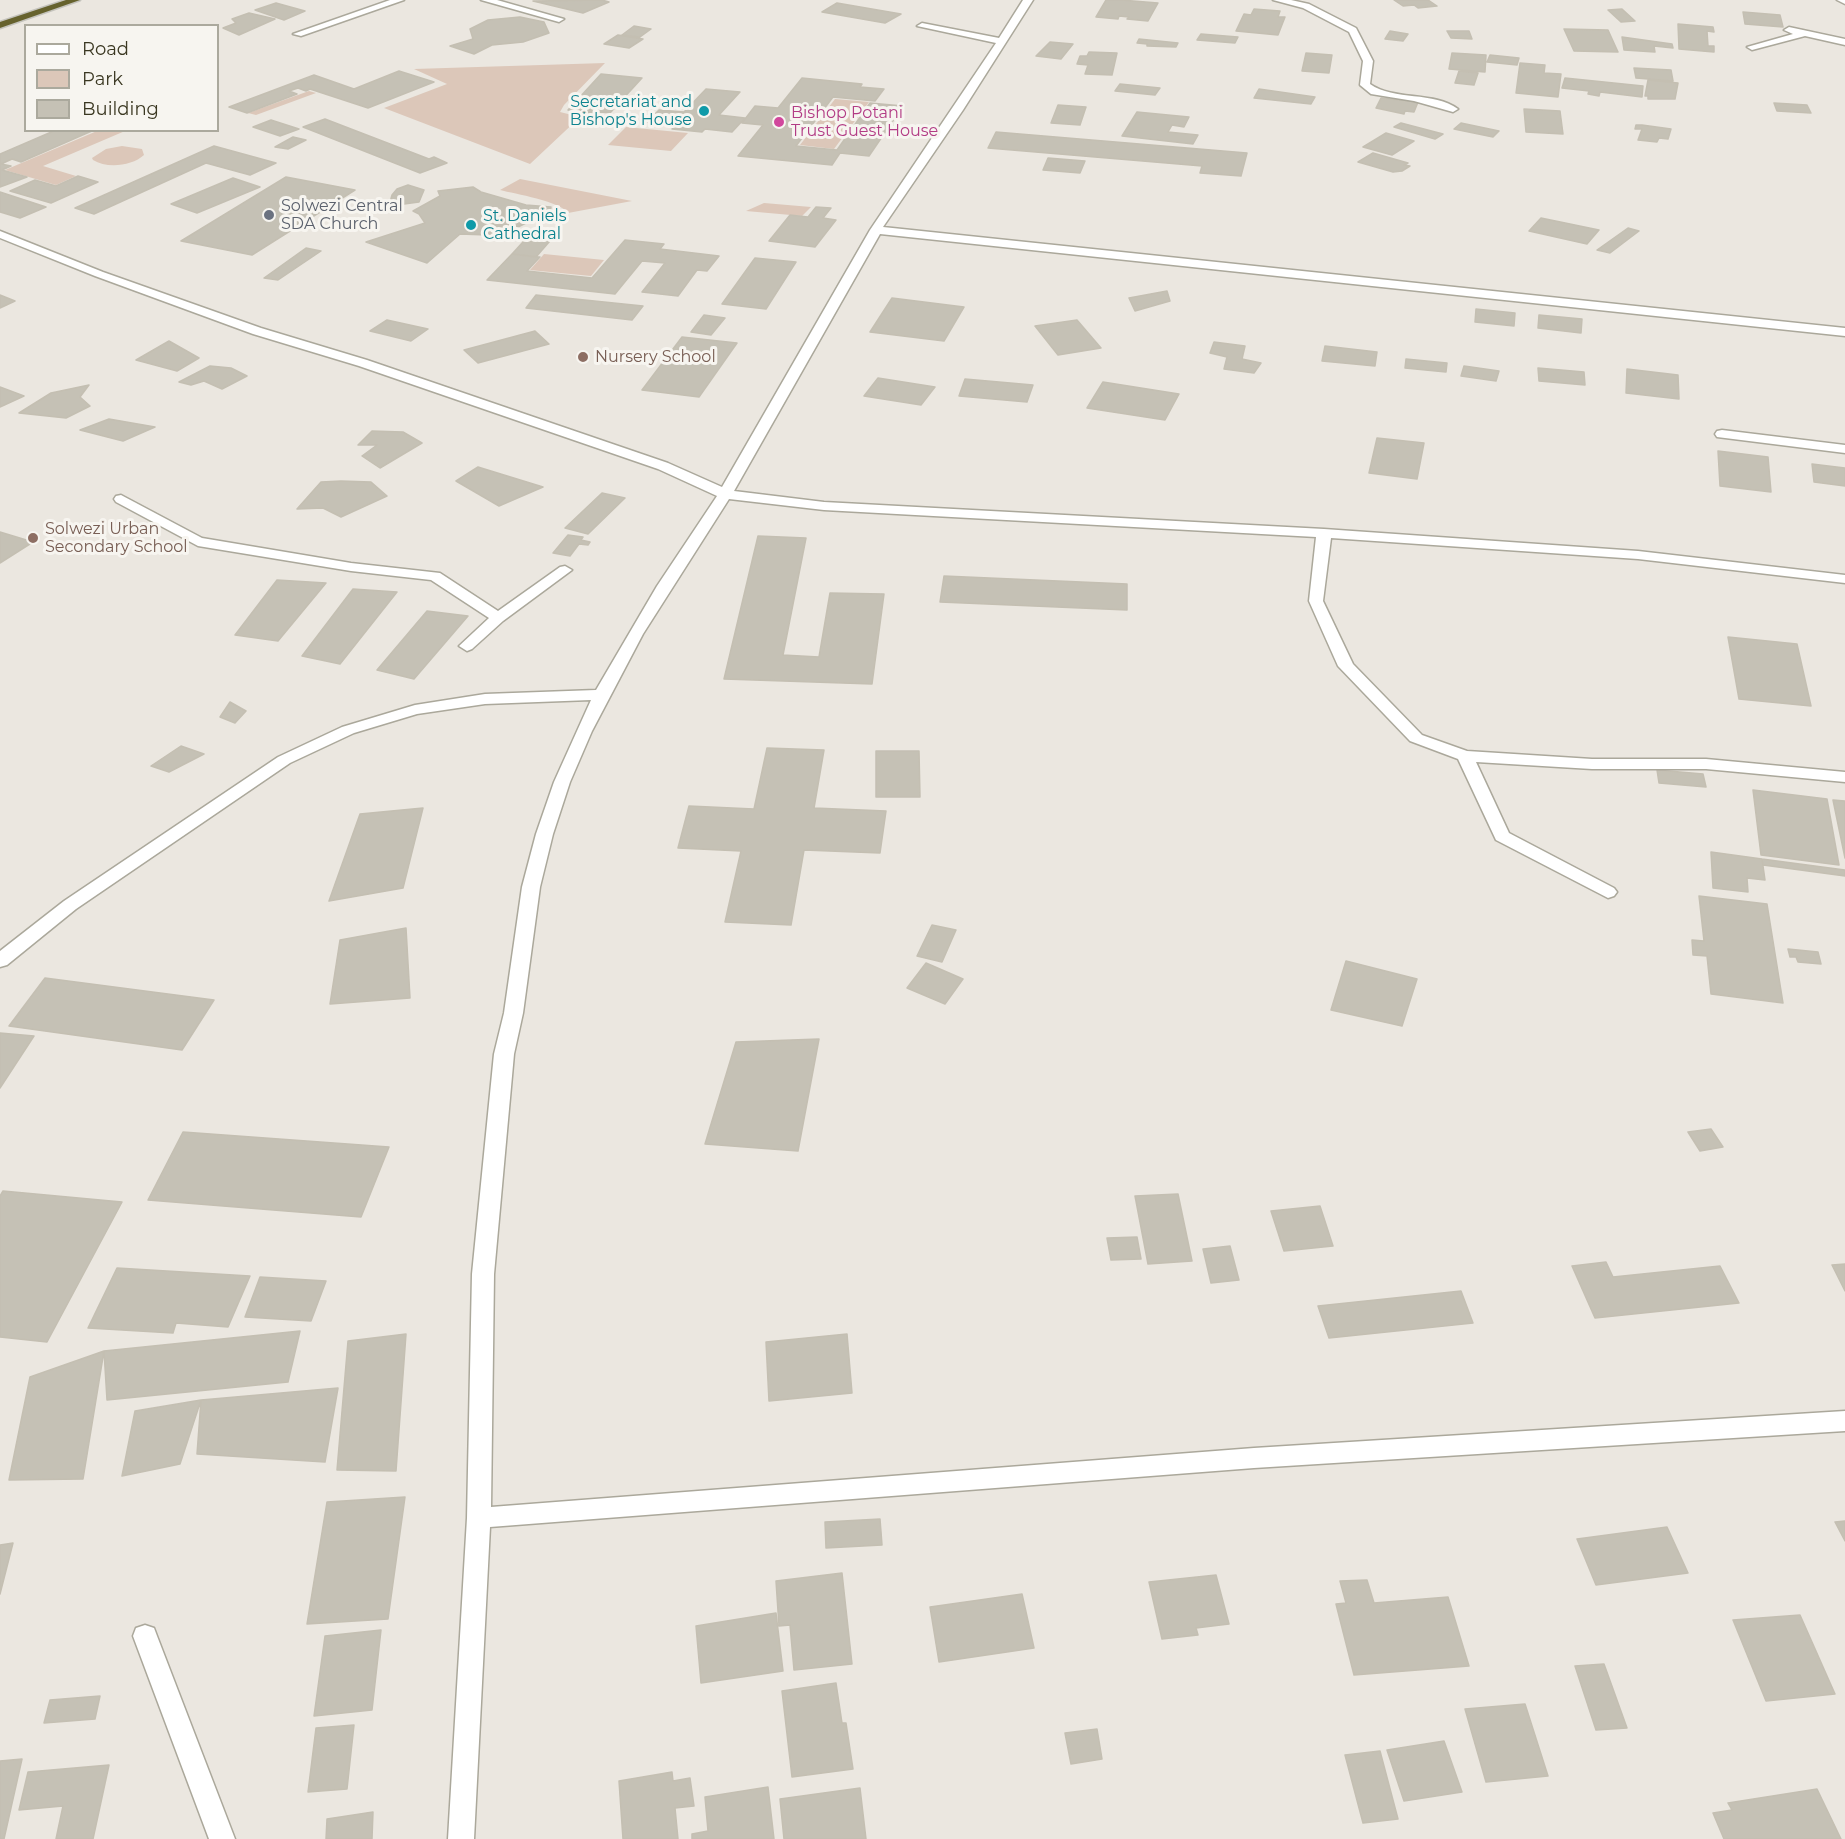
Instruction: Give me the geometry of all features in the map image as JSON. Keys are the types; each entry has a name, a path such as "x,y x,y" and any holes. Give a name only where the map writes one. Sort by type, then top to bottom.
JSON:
{"highway":[{"path":"0,15 44,0"},
{"path":"0,26 75,0"}],"street":[{"path":"298,34 399,0"},
{"path":"486,0 560,19"},
{"path":"461,1839 479,1518 483,1274 504,1054 511,1030 531,887 557,793 601,695 673,571 725,494 876,230 958,110 1029,0"},
{"path":"1278,0 1306,6 1353,30 1368,61 1365,85 1375,92 1415,98 1453,109"},
{"path":"922,26 1003,41"},
{"path":"1789,30 1845,42"},
{"path":"1752,47 1805,34"},
{"path":"876,230 1840,332 1845,347"},
{"path":"0,234 257,331 363,363 663,466 725,494 824,506 1324,533 1638,555 1845,579"},
{"path":"1722,434 1845,449"},
{"path":"121,499 198,542 351,567 435,576 498,618"},
{"path":"1324,533 1316,601 1346,666 1416,738 1465,756 1592,764 1706,764 1845,777"},
{"path":"467,646 498,618 566,570"},
{"path":"0,961 70,905 284,760 348,730 415,710 485,699 601,695"},
{"path":"1465,756 1502,836 1608,892"},
{"path":"479,1518 1254,1458 1845,1421"},
{"path":"145,1636 222,1839"}],"green space":[{"path":"605,63 560,112 580,117 530,164 384,108 447,84 414,69"},
{"path":"309,91 316,93 256,115 248,113"},
{"path":"835,99 869,102 834,149 800,145"},
{"path":"626,127 688,133 671,151 608,145"},
{"path":"95,132 123,132 43,166 76,176 56,185 5,170"},
{"path":"122,146 142,149 144,155 133,162 119,165 105,165 92,158 106,149"},
{"path":"520,179 632,201 568,213 556,205 500,190"},
{"path":"764,203 811,207 802,216 746,211"},
{"path":"544,254 604,260 591,276 530,270"}],"building":[{"path":"602,0 609,2 583,13 533,1"},
{"path":"1106,0 1158,3 1148,21 1119,16 1118,19 1096,17"},
{"path":"1394,0 1428,0 1437,6 1418,8 1414,5 1403,6"},
{"path":"276,3 305,11 284,20 255,10"},
{"path":"837,3 901,14 885,23 822,12"},
{"path":"1254,9 1280,11 1278,17 1285,17 1278,35 1236,31 1244,14 1251,15"},
{"path":"1622,9 1635,21 1621,22 1608,10"},
{"path":"1743,12 1780,15 1783,27 1745,24"},
{"path":"249,13 275,19 239,35 223,28 236,23 232,19"},
{"path":"520,17 544,22 549,33 523,42 492,45 474,54 450,46 473,39 470,29 488,20"},
{"path":"1678,24 1713,27 1714,32 1707,31 1708,46 1714,46 1714,52 1679,49"},
{"path":"634,26 651,29 640,37 622,35"},
{"path":"1564,29 1608,30 1618,52 1574,51"},
{"path":"1390,31 1408,34 1403,41 1385,39"},
{"path":"1447,31 1469,31 1472,39 1451,38"},
{"path":"1201,34 1238,37 1235,43 1197,40"},
{"path":"618,35 643,39 629,48 604,44"},
{"path":"1622,37 1672,44 1673,48 1654,46 1655,52 1624,50"},
{"path":"1139,39 1178,43 1176,47 1147,46 1147,44 1137,43"},
{"path":"1050,42 1073,44 1061,59 1036,56"},
{"path":"1089,52 1117,53 1112,75 1085,74 1088,65 1077,64 1080,56 1087,56"},
{"path":"1306,53 1332,55 1329,73 1302,71"},
{"path":"1452,53 1486,55 1485,72 1449,69"},
{"path":"1490,55 1519,58 1517,65 1487,62"},
{"path":"1520,63 1545,65 1544,73 1561,74 1558,97 1516,93"},
{"path":"1634,68 1671,70 1673,81 1636,78"},
{"path":"399,71 434,82 368,108 310,89 306,91 298,88 289,91 297,94 247,113 229,107 314,75 354,89"},
{"path":"1459,71 1478,73 1474,85 1455,83"},
{"path":"601,74 642,78 610,113 602,112 599,115 568,110"},
{"name":"Bishop Potani Trust Guest House","path":"802,78 862,84 860,87 884,89 875,101 833,97 796,146 837,150 870,103 903,106 869,156 840,153 832,165 738,156 763,125 742,123 755,106 778,108"},
{"path":"1565,78 1643,86 1642,97 1600,92 1599,96 1588,94 1589,91 1562,88"},
{"path":"1648,80 1678,83 1675,99 1648,99 1648,96 1645,96"},
{"path":"1120,84 1160,88 1155,95 1115,91"},
{"name":"Secretariat and Bishop's House","path":"706,89 740,92 719,115 745,118 732,132 672,129 676,125 647,122 659,110 684,112"},
{"path":"1259,89 1315,97 1311,104 1254,98"},
{"path":"1381,98 1418,102 1414,112 1405,111 1404,114 1376,108"},
{"path":"1774,103 1807,105 1811,113 1777,111"},
{"path":"1058,105 1086,107 1080,125 1051,123"},
{"path":"1524,109 1560,111 1563,134 1526,132"},
{"path":"1137,112 1189,117 1184,127 1172,125 1168,132 1198,135 1193,144 1122,136"},
{"path":"325,119 429,159 434,157 447,163 420,173 303,127"},
{"path":"271,120 299,129 280,136 253,127"},
{"path":"1401,123 1443,134 1435,139 1394,127"},
{"path":"1461,123 1499,131 1493,137 1454,129"},
{"path":"1636,125 1671,129 1668,139 1659,138 1657,142 1638,140 1642,129 1635,129"},
{"path":"51,132 89,132 21,162 12,159 1,164 11,166 2,170 27,177 0,187 0,154"},
{"path":"996,132 1247,153 1241,176 1200,173 1202,166 988,148"},
{"path":"1386,133 1414,141 1392,155 1363,147"},
{"path":"293,137 306,140 288,149 275,147"},
{"path":"214,146 276,163 250,175 206,163 94,214 75,208"},
{"path":"1373,153 1408,163 1404,165 1410,166 1402,171 1393,172 1358,162"},
{"path":"1048,158 1085,161 1080,173 1043,170"},
{"path":"78,176 98,182 51,203 10,191 35,180 56,186"},
{"name":"Solwezi Central SDA Church","path":"286,177 355,190 252,255 181,241"},
{"path":"233,178 260,187 197,213 171,204"},
{"path":"408,185 424,190 419,202 389,206 392,195 397,189"},
{"name":"St. Daniels Cathedral","path":"473,187 481,192 526,205 551,207 549,222 528,222 496,238 487,235 460,234 427,263 366,242 425,223 419,214 413,211 440,196 438,191"},
{"path":"0,192 46,207 20,218 0,212"},
{"path":"816,207 831,208 823,218 836,220 815,247 769,241 790,215 808,217"},
{"path":"1541,218 1599,230 1587,244 1529,231"},
{"path":"1628,228 1639,231 1610,253 1597,250"},
{"path":"533,231 556,234 536,257 512,254"},
{"path":"625,240 664,244 660,249 719,256 707,271 697,270 678,296 642,292 665,263 642,261 615,294 487,280 512,254 540,257 527,271 592,278"},
{"path":"306,248 321,251 278,280 264,278"},
{"path":"755,258 796,262 766,309 722,304"},
{"path":"1167,291 1170,301 1135,311 1129,298"},
{"path":"0,295 15,301 0,308"},
{"path":"536,295 643,306 632,320 526,308"},
{"path":"892,298 964,307 944,341 870,332"},
{"path":"1476,309 1515,313 1514,326 1475,322"},
{"path":"704,315 725,318 711,335 691,332"},
{"path":"1539,315 1582,319 1581,333 1538,328"},
{"path":"387,320 428,329 411,341 370,331"},
{"path":"1077,320 1101,348 1058,355 1035,326"},
{"path":"535,331 549,344 478,363 464,350"},
{"path":"682,337 737,343 699,397 642,390"},
{"path":"169,341 199,358 177,371 136,360"},
{"path":"1214,342 1245,346 1242,359 1261,363 1254,373 1224,369 1227,357 1210,353"},
{"path":"1325,346 1377,352 1375,366 1322,361"},
{"path":"1406,359 1447,363 1446,372 1405,368"},
{"path":"210,366 231,368 247,376 222,389 204,381 191,385 179,382"},
{"path":"1464,366 1499,371 1496,381 1461,376"},
{"path":"1538,368 1584,372 1585,385 1539,381"},
{"path":"1627,369 1678,375 1679,399 1626,393"},
{"path":"878,378 935,387 921,405 864,396"},
{"path":"965,379 1033,385 1027,402 959,396"},
{"path":"1103,382 1179,394 1165,420 1087,408"},
{"path":"89,385 80,397 90,406 66,418 19,413 51,393"},
{"path":"0,387 24,396 0,407"},
{"path":"109,419 155,427 123,441 80,430"},
{"path":"372,431 403,432 422,443 380,468 362,456 377,445 358,445"},
{"path":"1377,438 1424,443 1417,479 1369,473"},
{"path":"1718,451 1768,457 1771,492 1720,486"},
{"path":"1812,464 1845,468 1845,486 1814,482"},
{"path":"478,467 543,487 499,506 456,481"},
{"path":"321,482 371,482 387,496 341,517 323,508 297,509"},
{"path":"602,493 625,498 588,534 565,528"},
{"path":"0,532 33,542 0,563"},
{"path":"568,535 583,537 581,540 590,542 588,545 579,544 570,556 553,553"},
{"path":"758,536 806,538 783,655 819,657 830,593 884,594 872,684 724,679"},
{"path":"944,576 1127,584 1127,610 940,602"},
{"path":"277,580 326,583 278,641 235,635"},
{"path":"353,589 397,592 340,664 302,656"},
{"path":"427,611 468,616 414,679 377,670"},
{"path":"1728,637 1797,644 1811,706 1739,699"},
{"path":"230,702 246,711 235,723 220,717"},
{"path":"181,746 204,754 169,772 151,766"},
{"path":"767,748 824,750 814,808 886,811 880,853 804,850 791,925 725,922 741,851 678,848 689,806 754,809"},
{"path":"876,751 919,751 920,797 876,797"},
{"path":"1657,770 1703,774 1706,787 1659,783"},
{"path":"1753,790 1827,799 1839,865 1761,855"},
{"path":"1833,800 1845,801 1845,858"},
{"path":"423,808 403,888 329,901 360,814"},
{"path":"1711,852 1762,859 1765,880 1747,878 1748,892 1713,888"},
{"path":"1762,859 1845,870 1845,876 1763,865"},
{"path":"1699,896 1767,904 1783,1003 1711,994 1707,956 1693,955 1692,940 1704,941"},
{"path":"932,925 956,930 942,962 917,956"},
{"path":"406,928 410,998 330,1004 340,940"},
{"path":"1788,949 1818,952 1821,964 1798,962 1796,957 1790,957"},
{"path":"1346,961 1417,979 1402,1026 1331,1010"},
{"path":"926,963 963,979 945,1004 907,988"},
{"path":"45,978 214,1000 182,1050 9,1026"},
{"path":"0,1033 34,1036 0,1088"},
{"path":"819,1039 798,1151 705,1144 736,1042"},
{"path":"1711,1129 1723,1147 1700,1151 1688,1132"},
{"path":"183,1132 389,1147 361,1217 148,1200"},
{"path":"3,1191 122,1202 47,1342 0,1337 0,1196"},
{"path":"1178,1194 1192,1261 1148,1264 1135,1196"},
{"path":"1320,1206 1333,1246 1284,1251 1271,1211"},
{"path":"1137,1237 1141,1259 1111,1260 1107,1238"},
{"path":"1230,1246 1239,1280 1211,1283 1203,1249"},
{"path":"1606,1262 1613,1277 1720,1266 1739,1303 1595,1318 1572,1266"},
{"path":"1845,1264 1845,1291 1832,1265"},
{"path":"117,1268 250,1276 228,1327 176,1323 173,1333 88,1328"},
{"path":"260,1277 326,1281 311,1321 245,1317"},
{"path":"1461,1291 1473,1323 1329,1338 1318,1306"},
{"path":"300,1331 288,1382 107,1400 104,1351"},
{"path":"406,1334 396,1471 337,1470 348,1341"},
{"path":"847,1334 852,1393 769,1401 766,1342"},
{"path":"104,1351 83,1479 9,1480 30,1377"},
{"path":"338,1388 325,1462 197,1454 201,1400"},
{"path":"201,1400 180,1464 122,1476 135,1411"},
{"path":"405,1497 388,1619 307,1624 327,1502"},
{"path":"880,1519 882,1545 826,1548 825,1522"},
{"path":"1845,1521 1845,1541 1835,1522"},
{"path":"1667,1527 1688,1573 1596,1585 1577,1539"},
{"path":"13,1543 0,1594 0,1545"},
{"path":"842,1573 852,1664 794,1670 790,1625 779,1626 776,1581"},
{"path":"1216,1575 1229,1624 1196,1628 1198,1635 1162,1639 1149,1582"},
{"path":"1367,1580 1374,1603 1448,1597 1469,1666 1354,1675 1336,1604 1346,1603 1340,1581"},
{"path":"1022,1594 1034,1648 939,1662 930,1607"},
{"path":"776,1613 783,1671 701,1683 696,1626"},
{"path":"1800,1615 1835,1694 1766,1701 1733,1620"},
{"path":"381,1630 372,1710 314,1716 325,1636"},
{"path":"1604,1664 1627,1728 1596,1730 1575,1666"},
{"path":"836,1683 842,1723 846,1723 853,1769 792,1777 782,1691"},
{"path":"100,1696 95,1719 44,1723 50,1700"},
{"path":"1525,1704 1548,1776 1486,1782 1465,1709"},
{"path":"354,1725 347,1789 308,1792 316,1728"},
{"path":"1097,1729 1102,1759 1071,1764 1065,1733"},
{"path":"1444,1741 1462,1792 1404,1801 1387,1750"},
{"path":"1380,1751 1398,1819 1363,1823 1345,1755"},
{"path":"22,1759 4,1839 0,1839 0,1761"},
{"path":"109,1765 93,1839 56,1839 63,1806 19,1810 28,1772"},
{"path":"672,1772 673,1781 690,1778 694,1806 675,1808 678,1839 623,1839 619,1781"},
{"path":"768,1787 774,1839 692,1839 692,1834 708,1831 705,1797"},
{"path":"860,1788 866,1839 784,1839 780,1799"},
{"path":"1817,1789 1841,1839 1724,1839 1713,1813 1732,1810 1728,1803"},
{"path":"373,1812 372,1839 326,1839 327,1819"}],"place":[{"name":"Secretariat and Bishop's House","path":"704,111"},
{"name":"Bishop Potani Trust Guest House","path":"779,122"},
{"name":"Solwezi Central SDA Church","path":"269,215"},
{"name":"St. Daniels Cathedral","path":"471,225"},
{"name":"Nursery School","path":"583,357"},
{"name":"Solwezi Urban Secondary School","path":"33,538"}]}
